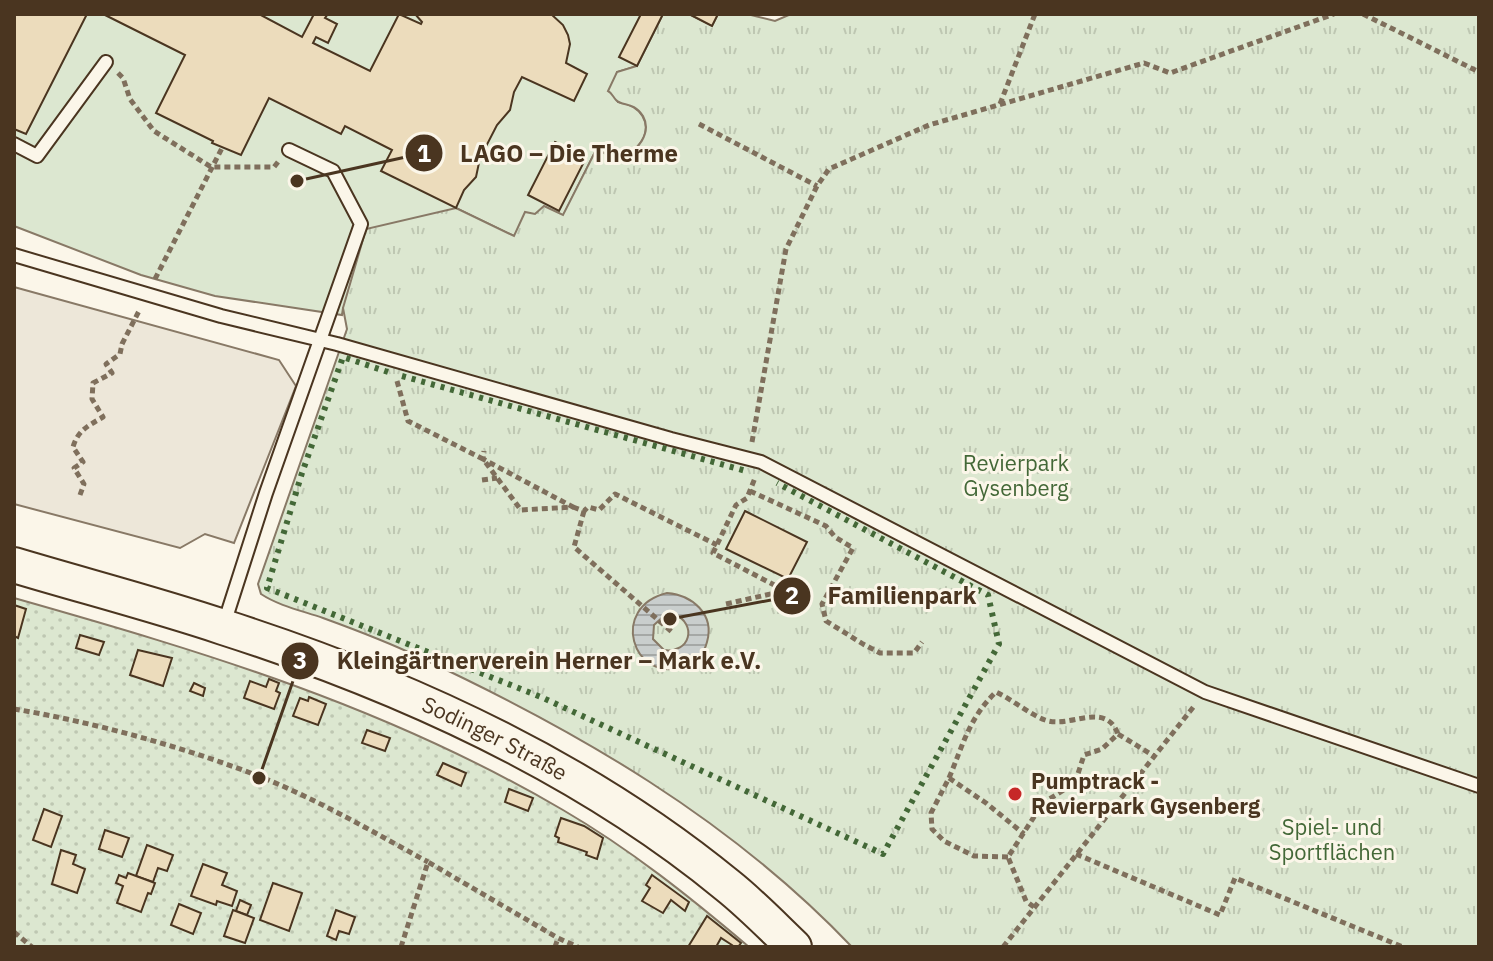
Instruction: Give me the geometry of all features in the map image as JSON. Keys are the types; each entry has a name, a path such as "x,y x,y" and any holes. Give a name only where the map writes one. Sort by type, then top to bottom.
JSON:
{"main road":[{"name":"Sodinger Straße","path":"14,565 223,627 337,667 426,703 537,759 654,831 728,885 794,947"}],"lane":[{"path":"14,144 37,156 106,62"},
{"path":"223,627 318,340 361,224 333,171 289,150"},
{"path":"14,255 221,316 397,361 755,461 1205,692 1479,786"}],"path":[{"path":"1000,104 1035,14"},
{"path":"726,604 775,593 778,587 713,553 736,505 747,498 750,491 786,249 817,186 829,169 929,125 1144,63 1170,73 1334,14"},
{"path":"1363,14 1479,72"},
{"path":"106,62 123,78 130,99 154,131 211,167 274,167 289,150"},
{"path":"699,124 817,186"},
{"path":"153,283 222,148"},
{"path":"80,495 84,484 74,468 83,462 73,447 80,431 103,417 92,399 93,383 112,373 106,364 120,354 122,344 144,303"},
{"path":"397,361 394,373 408,421 584,511"},
{"path":"484,451 483,459 521,510 573,507"},
{"path":"482,480 497,478"},
{"path":"750,491 826,526 835,537 853,548 822,604 826,621 838,631 880,653 914,653 922,642"},
{"path":"672,632 574,547 584,511 588,507 599,510 615,494 717,545"},
{"path":"1008,857 974,856 944,841 932,829 931,813 966,734 979,708 996,692 1052,722 1092,717 1107,719 1118,734 1154,756"},
{"path":"1003,947 1205,692"},
{"path":"14,709 163,744 265,779 335,811 578,947"},
{"path":"1008,857 1043,803 1075,783 1084,755 1102,749 1118,734"},
{"path":"949,778 1024,834"},
{"path":"1076,854 1220,915 1235,878 1403,947"},
{"path":"1008,857 1026,901 1034,907"},
{"path":"401,947 428,862"},
{"path":"14,932 32,947"},
{"path":"555,947 558,938"}],"green space":[{"path":"14,14 663,14 637,66 617,72 613,93 618,102 633,107 642,116 646,127 637,147 627,153 613,155 596,150 563,216 534,214 514,236 456,208 343,308 342,315 215,296 141,275 14,226"},
{"name":"Revierpark Gysenberg","path":"663,14 689,14 712,26 718,14 747,14 775,21 791,14 1479,14 1479,947 852,947 755,858 649,782 594,748 478,685 407,652 261,594 258,584 347,329 343,308 366,229 456,208 514,236 525,212 535,214 544,206 563,215 596,150 621,156 633,151 642,141 646,129 643,116 636,108 619,102 608,91 617,72 637,66"},
{"path":"14,598 227,662 363,712 430,741 588,825 659,874 749,947 14,947"}],"shaded area":[{"path":"14,287 279,360 296,386 234,543 205,534 180,548 14,504"},
{"path":"667,593 685,598 699,608 708,623 709,632 704,651 695,661 687,666 665,669 651,664 640,654 634,641 633,627 638,613 649,601","holes":["674,614 682,619 688,631 685,643 673,650 664,650 653,639 654,625 665,615"]}],"building":[{"path":"14,14 87,14 26,134 14,129"},
{"path":"103,14 259,14 302,37 314,14 328,14 325,18 337,24 328,43 316,37 313,43 370,71 399,14 421,24 415,14 551,14 563,25 568,35 570,44 566,63 587,74 574,101 522,77 510,110 497,125 480,158 476,177 464,190 456,208 381,171 392,150 345,126 341,134 269,98 241,155 156,113 185,55"},
{"path":"641,14 663,14 637,66 619,57"},
{"path":"689,14 718,14 712,26"},
{"path":"555,142 586,158 559,211 528,195"},
{"path":"745,511 807,542 788,579 726,549"},
{"path":"14,605 26,609 18,638 14,636"},
{"path":"80,635 104,642 99,655 76,648"},
{"path":"138,650 172,658 163,686 130,675"},
{"path":"269,679 279,683 276,691 280,693 274,709 244,698 250,681 266,687"},
{"path":"194,683 205,688 203,696 190,691"},
{"path":"309,697 326,704 318,725 293,716 300,698 308,701"},
{"path":"367,730 390,738 385,751 362,743"},
{"path":"443,763 466,773 461,786 437,775"},
{"path":"509,789 533,798 528,811 505,802"},
{"path":"44,809 62,816 51,847 33,840"},
{"path":"561,818 584,826 603,838 597,859 586,855 587,852 558,842 559,838 555,836"},
{"path":"105,830 129,838 122,857 99,849"},
{"path":"147,845 173,855 167,871 158,868 153,882 136,876"},
{"path":"61,850 76,855 73,864 85,869 77,893 52,884"},
{"path":"203,864 227,873 222,885 237,891 232,906 217,901 216,905 191,896"},
{"path":"128,873 155,883 141,912 117,903 123,886 116,883 119,875 126,878"},
{"path":"652,875 689,902 685,911 671,900 663,913 642,901 650,888 646,885"},
{"path":"273,883 302,893 289,931 260,920"},
{"path":"240,900 251,905 247,915 236,911"},
{"path":"179,904 201,913 193,934 171,925"},
{"path":"233,910 254,918 245,943 224,936"},
{"path":"336,910 355,917 349,934 339,931 336,940 327,936"},
{"path":"707,916 741,943 738,947 731,947 721,938 716,947 688,947"}],"hedge":[{"path":"388,372 343,357 302,473 267,588 541,697 883,854 999,644 988,595 777,483"},
{"path":"402,376 746,471"}],"place":[{"name":"LAGO – Die Therme","path":"297,181"},
{"name":"Familienpark","path":"670,619"},
{"name":"Kleingärtnerverein Herner – Mark e.V.","path":"259,778"},
{"name":"Pumptrack - Revierpark Gysenberg","path":"1015,794"}],"park label":[{"name":"Spiel- und Sportflächen","path":"1332,840"}]}
